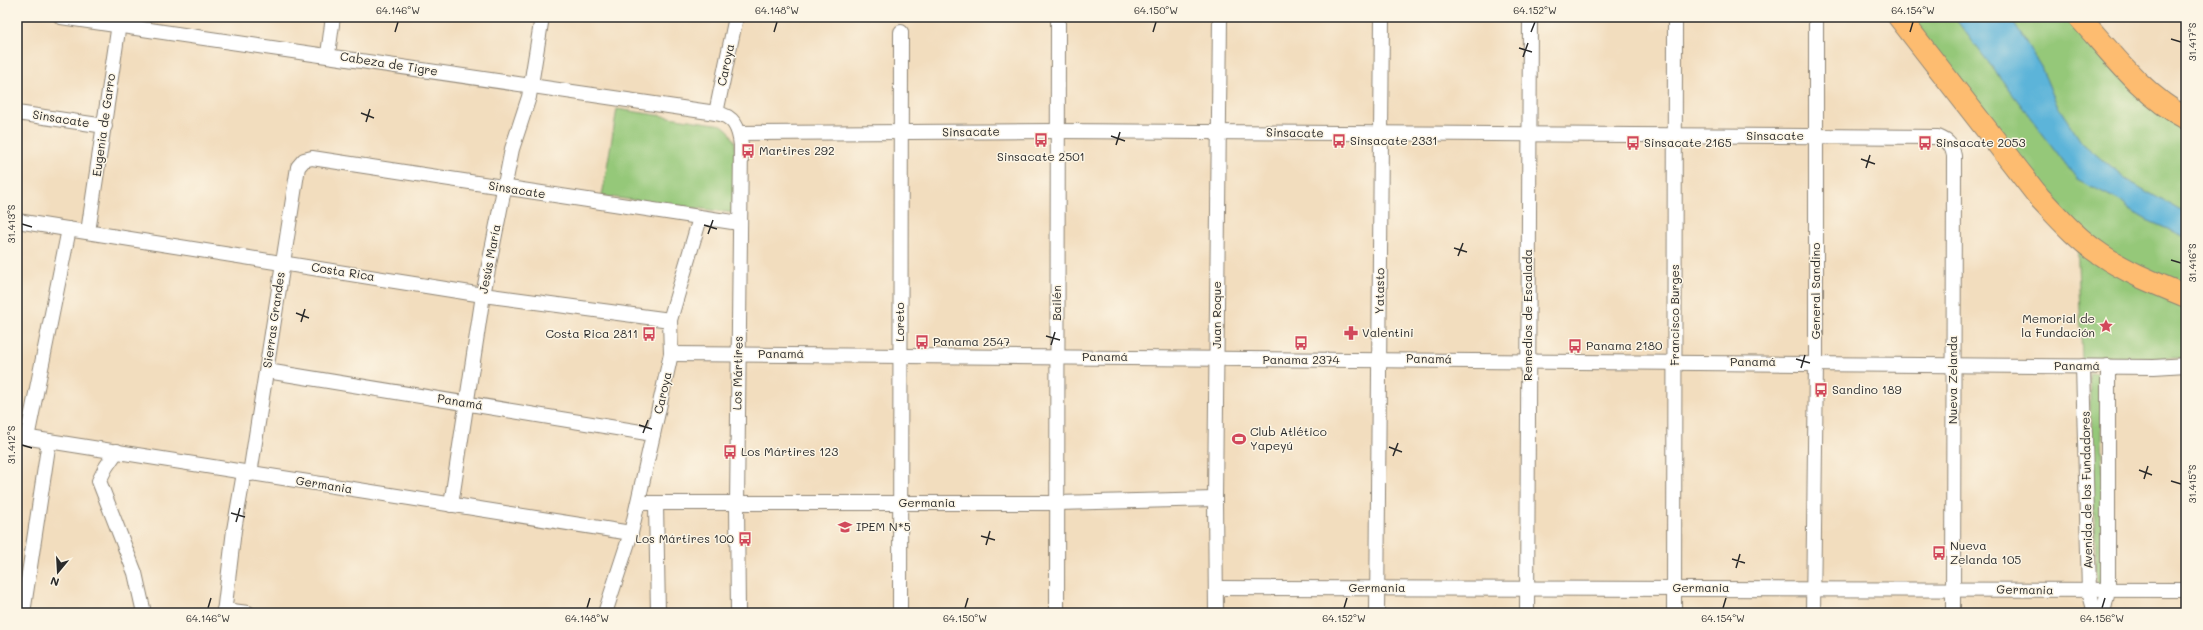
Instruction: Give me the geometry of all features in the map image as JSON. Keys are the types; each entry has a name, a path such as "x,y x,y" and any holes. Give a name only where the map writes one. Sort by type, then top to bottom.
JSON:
{"main road":[{"path":"1899,17 2039,197 2065,224 2100,254 2149,282 2186,296"},
{"path":"2079,17 2124,67 2149,91 2168,107 2186,118"}],"street":[{"name":"Cabeza de Tigre","path":"61,17 120,22 716,113"},
{"path":"328,54 333,17"},
{"name":"Jesús María","path":"451,505 483,295 512,149 528,104 542,17"},
{"name":"Caroya","path":"716,113 736,17"},
{"name":"Bailén","path":"1057,613 1058,17"},
{"name":"Juan Roque","path":"1216,613 1215,499 1220,17"},
{"name":"Yatasto","path":"1377,613 1382,17"},
{"name":"Remedios de Escalada","path":"1526,613 1530,17"},
{"name":"Francisco Burges","path":"1674,613 1675,17"},
{"name":"General Sandino","path":"1814,613 1816,17"},
{"name":"Eugenia de Garro","path":"88,232 120,22"},
{"name":"Loreto","path":"900,32 900,613"},
{"name":"Sinsacate","path":"17,113 104,126"},
{"path":"716,113 731,119 740,133"},
{"name":"Sinsacate","path":"740,133 1058,131 1938,137 1946,140 1952,147"},
{"name":"Los Mártires","path":"738,613 737,504 740,133"},
{"name":"Nueva Zelanda","path":"1952,147 1954,156 1953,613"},
{"name":"Sinsacate","path":"298,167 304,160 312,158 739,223"},
{"name":"Sierras Grandes","path":"224,611 234,530 268,371 282,262 298,167"},
{"name":"Caroya","path":"605,613 631,533 638,504 671,354 670,320 700,218"},
{"name":"Costa Rica","path":"17,221 483,295 670,320"},
{"path":"22,437 69,229"},
{"name":"Panamá","path":"671,354 1528,360 2083,366 2186,364"},
{"name":"Avenida de los Fundadores","path":"2083,366 2089,591 2095,613"},
{"name":"Avenida de los Fundadores","path":"2103,613 2108,592 2108,366"},
{"name":"Panamá","path":"268,371 653,434"},
{"name":"Germania","path":"22,437 117,451 247,474 631,533"},
{"path":"23,613 49,441"},
{"path":"117,451 103,472 100,481 135,573 144,613"},
{"name":"Germania","path":"638,504 1057,503 1215,499"},
{"path":"656,504 658,613"},
{"name":"Germania","path":"1216,588 1953,588 2108,592 2186,590"},
{"path":"224,611 248,613"}],"green space":[{"path":"1899,17 1954,17 2077,179 2120,201 2130,210 2147,220 2186,237 2186,296 2100,254"},
{"path":"2010,17 2079,17 2186,118 2186,212 2179,210 2125,179 2082,143 2057,105 2041,67"},
{"path":"617,109 722,125 729,131 735,142 734,213 602,196"},
{"path":"2077,241 2186,301 2186,358 2082,359"},
{"path":"2089,373 2100,373 2107,588 2097,588"}],"water":[{"path":"1954,17 2010,17 2041,67 2057,105 2082,143 2125,179 2179,210 2186,212 2186,237 2147,220 2130,210 2120,201 2077,179"}],"place":[{"name":"Sinsacate 2501","path":"1041,140"},
{"name":"Sinsacate 2331","path":"1339,141"},
{"name":"Sinsacate 2165","path":"1633,143"},
{"name":"Sinsacate 2053","path":"1925,143"},
{"name":"Martires 292","path":"748,151"},
{"name":"Memorial de la Fundación","path":"2106,326"},
{"name":"Valentini","path":"1351,333"},
{"name":"Costa Rica 2811","path":"649,334"},
{"name":"Panama 2547","path":"922,342"},
{"name":"Panama 2374","path":"1301,343"},
{"name":"Panama 2180","path":"1575,346"},
{"name":"Sandino 189","path":"1821,390"},
{"name":"Club Atlético Yapeyú","path":"1239,439"},
{"name":"Los Mártires 123","path":"730,452"},
{"name":"IPEM N*5","path":"845,527"},
{"name":"Los Mártires 100","path":"745,539"},
{"name":"Nueva Zelanda 105","path":"1939,553"}]}
